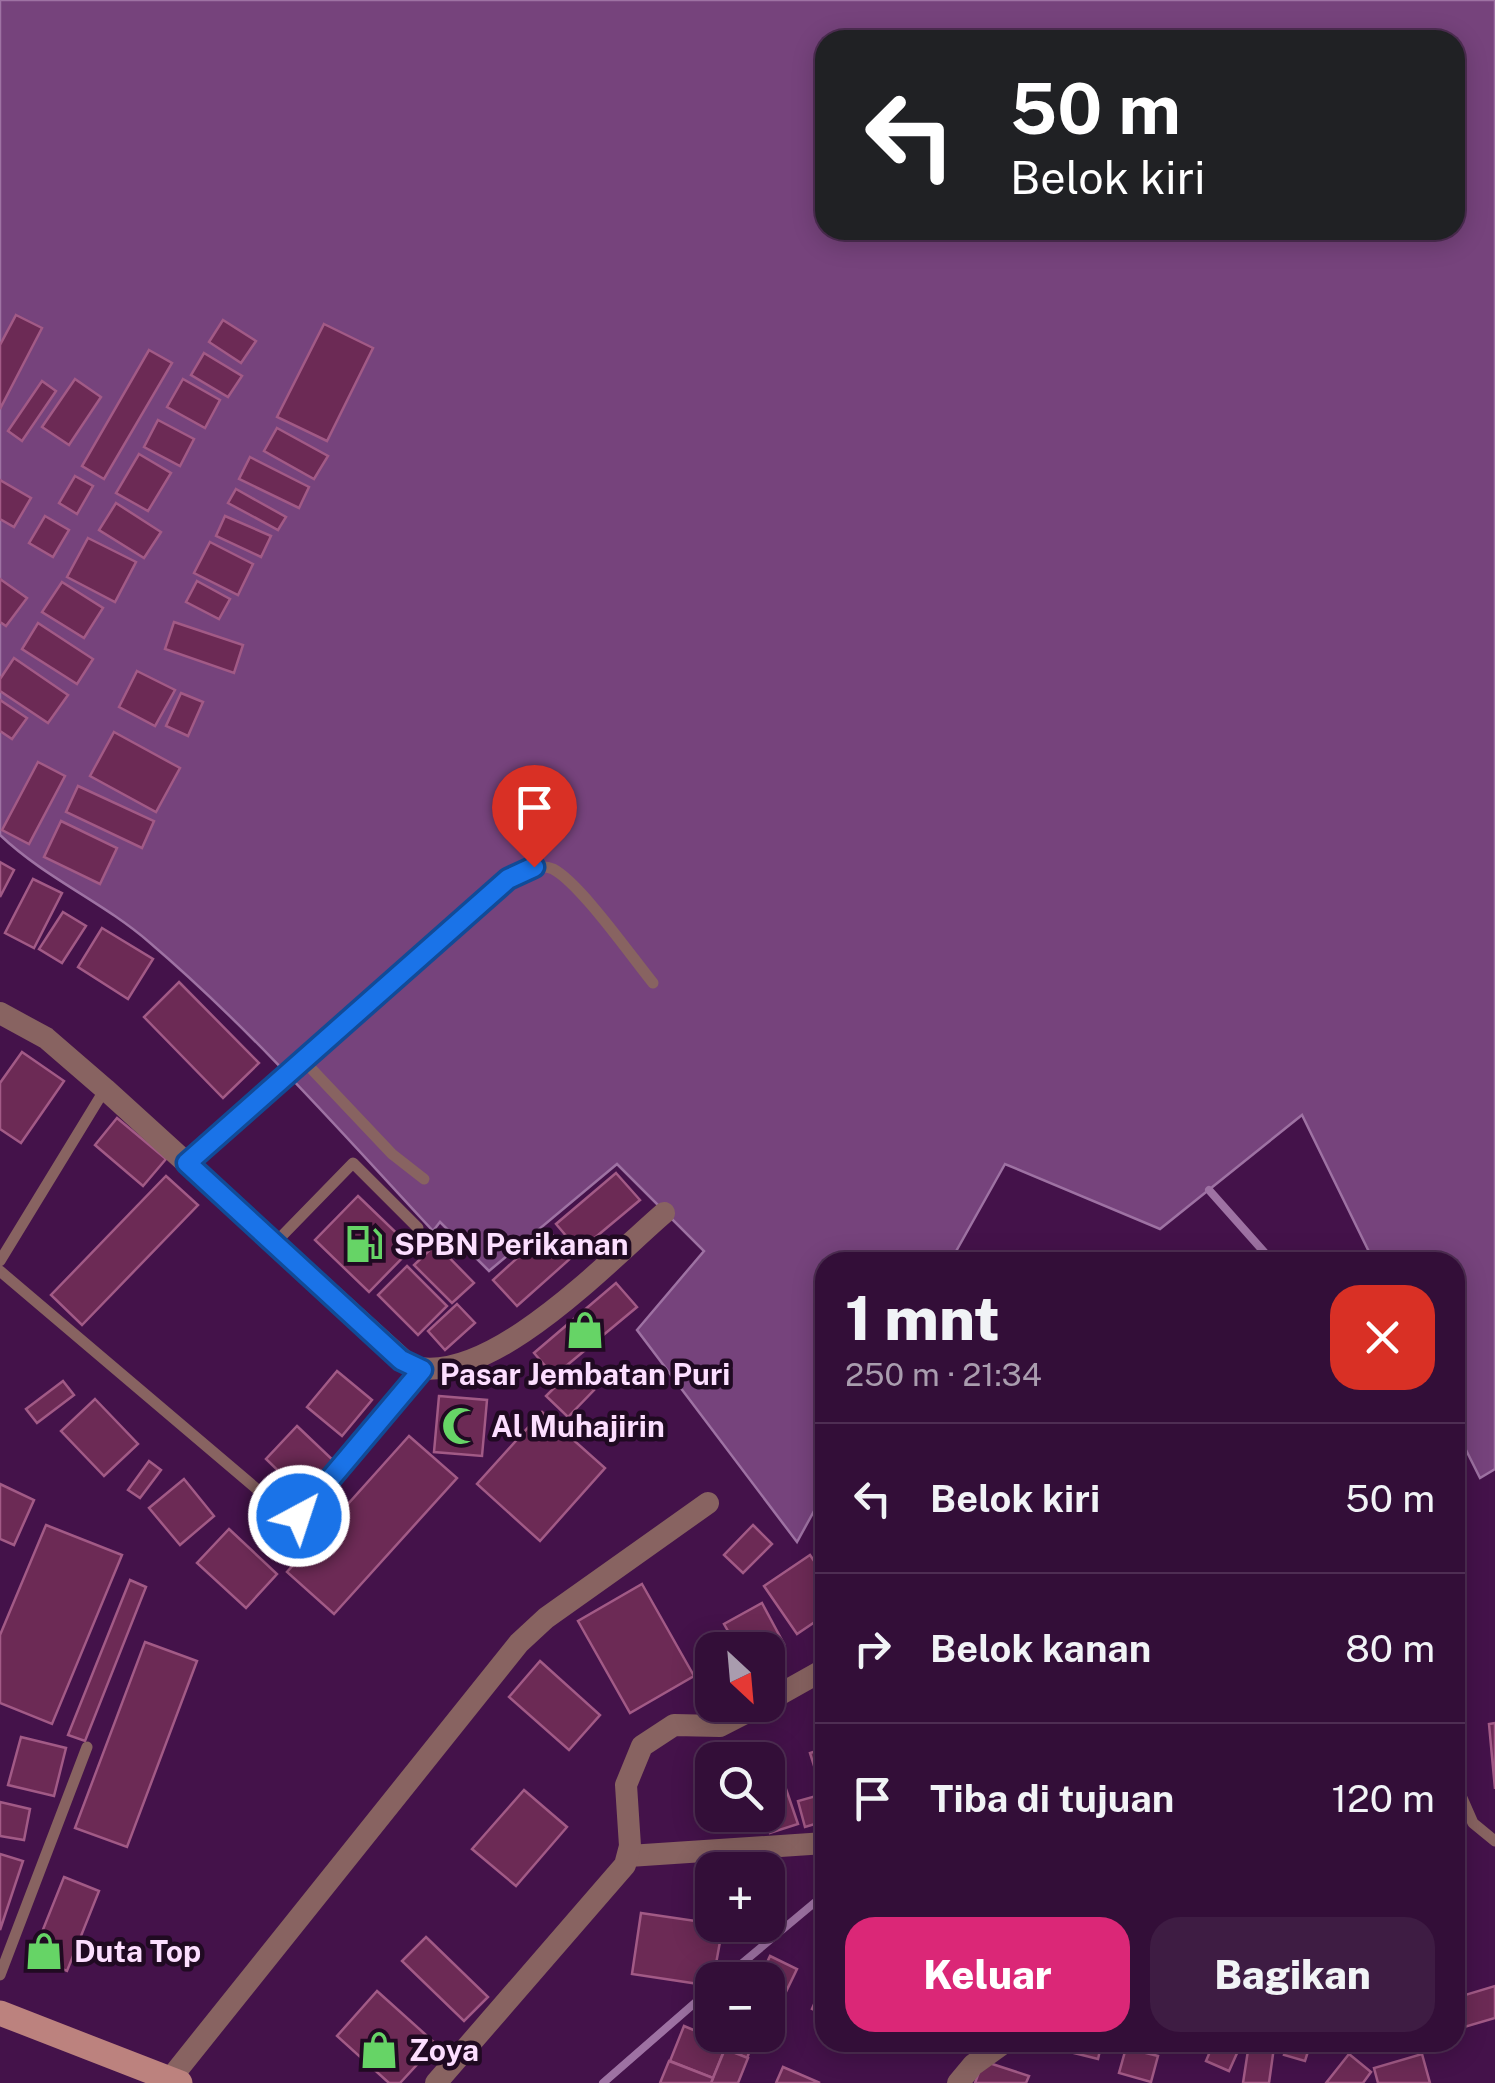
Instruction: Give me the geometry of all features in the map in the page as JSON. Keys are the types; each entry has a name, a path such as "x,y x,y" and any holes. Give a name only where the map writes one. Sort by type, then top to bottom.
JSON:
{"main road":[{"path":"0,2013 175,2081"}],"street":[{"path":"0,1013 46,1038 401,1360 422,1370 470,1360 500,1347 532,1326 664,1213"},
{"path":"175,2081 519,1643 546,1618 708,1503"},
{"path":"785,1691 815,1675"},
{"path":"436,2083 628,1856 626,1785 642,1746 674,1725 720,1726 728,1722"},
{"path":"628,1856 815,1844"},
{"path":"958,2083 972,2065 991,2052"}],"lane":[{"path":"187,1163 508,879 534,867 552,868 571,885 654,982"},
{"path":"304,1061 392,1154 424,1179"},
{"path":"0,1261 105,1089"},
{"path":"276,1243 353,1163 418,1228"},
{"path":"0,1271 291,1518 303,1513 422,1370"},
{"path":"0,1975 87,1747"},
{"path":"1465,1805 1473,1823 1495,1841"}],"shaded area":[{"path":"0,0 1495,0 1495,1469 1480,1478 1465,1448 1465,1252 1369,1252 1302,1115 1160,1229 1005,1164 956,1252 815,1252 815,1509 797,1542 637,1330 704,1251 617,1164 489,1271 440,1222 433,1231 295,1082 187,976 131,928 0,835"}],"building":[{"path":"16,315 42,328 0,409 0,345"},
{"path":"223,320 256,341 241,363 209,342"},
{"path":"324,324 373,348 327,441 277,417"},
{"path":"149,350 172,363 104,479 82,466"},
{"path":"204,353 242,376 228,397 191,375"},
{"path":"75,379 101,397 69,445 42,427"},
{"path":"183,379 220,400 205,428 167,407"},
{"path":"42,381 56,391 22,441 8,431"},
{"path":"158,420 194,439 180,466 144,447"},
{"path":"277,428 328,456 314,479 264,451"},
{"path":"139,454 171,473 148,511 116,493"},
{"path":"250,457 309,487 299,508 239,479"},
{"path":"75,476 93,486 77,514 59,503"},
{"path":"0,480 31,498 14,527 0,519"},
{"path":"236,489 286,517 278,530 228,503"},
{"path":"116,503 161,532 144,558 99,530"},
{"path":"45,516 69,530 53,557 29,543"},
{"path":"225,516 271,536 261,557 216,536"},
{"path":"88,538 136,562 115,602 67,577"},
{"path":"210,542 253,564 238,595 194,573"},
{"path":"0,579 27,598 6,626 0,622"},
{"path":"197,581 230,599 219,619 186,602"},
{"path":"62,582 103,608 84,638 42,612"},
{"path":"174,622 243,645 234,673 165,649"},
{"path":"38,623 93,659 77,684 22,649"},
{"path":"14,658 68,695 48,723 0,691 0,679"},
{"path":"137,671 175,690 155,726 119,707"},
{"path":"181,693 203,702 188,736 166,726"},
{"path":"0,700 27,718 12,739 0,731"},
{"path":"114,732 180,768 156,812 90,776"},
{"path":"38,762 65,776 29,844 2,830"},
{"path":"78,786 154,821 142,848 66,812"},
{"path":"61,821 117,848 100,884 44,857"},
{"path":"0,862 14,870 0,897"},
{"path":"33,879 62,893 34,948 5,933"},
{"path":"63,912 86,926 62,963 39,949"},
{"path":"102,928 153,959 128,999 78,967"},
{"path":"179,982 259,1063 223,1098 144,1017"},
{"path":"22,1052 64,1081 21,1143 0,1129 0,1083"},
{"path":"117,1118 166,1159 143,1186 95,1145"},
{"path":"616,1173 640,1200 579,1251 556,1224"},
{"path":"166,1176 198,1205 82,1325 51,1295"},
{"name":"SPBN Perikanan","path":"358,1196 412,1248 369,1292 315,1240"},
{"path":"548,1230 572,1257 517,1306 493,1280"},
{"path":"436,1244 474,1283 452,1303 414,1265"},
{"path":"407,1266 447,1306 418,1335 378,1295"},
{"name":"Pasar Jembatan Puri","path":"616,1283 637,1307 554,1376 534,1353"},
{"path":"457,1304 475,1323 445,1350 428,1331"},
{"path":"572,1370 594,1390 568,1417 546,1396"},
{"path":"337,1371 372,1400 342,1436 307,1407"},
{"path":"63,1381 74,1395 37,1423 26,1409"},
{"name":"Al Muhajirin","path":"439,1396 487,1400 482,1456 434,1452"},
{"path":"95,1399 138,1444 104,1476 61,1431"},
{"path":"542,1412 605,1468 540,1541 477,1484"},
{"path":"297,1426 337,1464 305,1497 266,1459"},
{"path":"409,1436 457,1478 334,1614 287,1572"},
{"path":"149,1461 161,1470 140,1498 128,1490"},
{"path":"184,1479 214,1516 180,1545 149,1508"},
{"path":"0,1484 34,1500 14,1545 0,1539"},
{"path":"46,1525 122,1555 52,1724 0,1703 0,1635"},
{"path":"753,1525 772,1544 743,1573 724,1555"},
{"path":"229,1529 277,1574 246,1608 197,1563"},
{"path":"810,1555 815,1562 815,1622 797,1634 764,1586"},
{"path":"130,1580 146,1587 85,1741 68,1735"},
{"path":"642,1584 694,1676 630,1713 578,1621"},
{"path":"762,1603 778,1632 729,1632 724,1624"},
{"path":"145,1642 197,1661 127,1847 75,1828"},
{"path":"540,1661 600,1715 569,1750 509,1697"},
{"path":"1495,1723 1495,1789 1489,1724"},
{"path":"21,1737 66,1748 54,1796 8,1785"},
{"path":"785,1789 798,1824 785,1828"},
{"path":"524,1790 567,1827 516,1886 472,1849"},
{"path":"815,1796 815,1824 805,1827 798,1801"},
{"path":"0,1802 30,1809 24,1840 0,1836"},
{"path":"0,1854 23,1861 0,1930"},
{"path":"64,1877 99,1891 67,1971 32,1957"},
{"path":"641,1913 695,1921 695,1942 720,1942 716,1962 695,1962 695,1983 632,1974"},
{"path":"426,1937 488,1997 464,2021 402,1961"},
{"path":"785,1963 797,1969 785,1994"},
{"path":"1495,1986 1495,2018 1465,2027 1465,1995"},
{"path":"377,1991 436,2044 400,2083 389,2083 337,2036"},
{"path":"684,2026 695,2031 695,2052 723,2052 713,2078 670,2061"},
{"path":"724,2052 748,2058 738,2083 711,2083"},
{"path":"1070,2052 1100,2052 1098,2059"},
{"path":"1125,2052 1158,2056 1151,2082 1119,2073"},
{"path":"1210,2052 1238,2052 1229,2071 1206,2061"},
{"path":"1248,2052 1273,2052 1269,2083 1243,2083"},
{"path":"1285,2052 1308,2052 1305,2061 1284,2055"},
{"path":"1349,2054 1371,2072 1363,2083 1326,2083"},
{"path":"1422,2054 1430,2083 1378,2083 1374,2068"},
{"path":"669,2061 713,2078 711,2083 660,2083"},
{"path":"983,2061 1029,2076 1026,2083 975,2083"},
{"path":"783,2067 820,2083 776,2083"}],"waterway":[{"path":"1209,1190 1264,1252"},
{"path":"744,1962 815,1902"},
{"path":"603,2083 695,2003"}],"place":[{"name":"SPBN Perikanan","path":"364,1244"},
{"name":"Pasar Jembatan Puri","path":"585,1330"},
{"name":"Al Muhajirin","path":"461,1426"},
{"name":"Duta Top","path":"44,1951"},
{"name":"Zoya","path":"379,2050"}],"route":[{"path":"299,1516 422,1370 401,1360 187,1163 508,879 534,867"}]}
